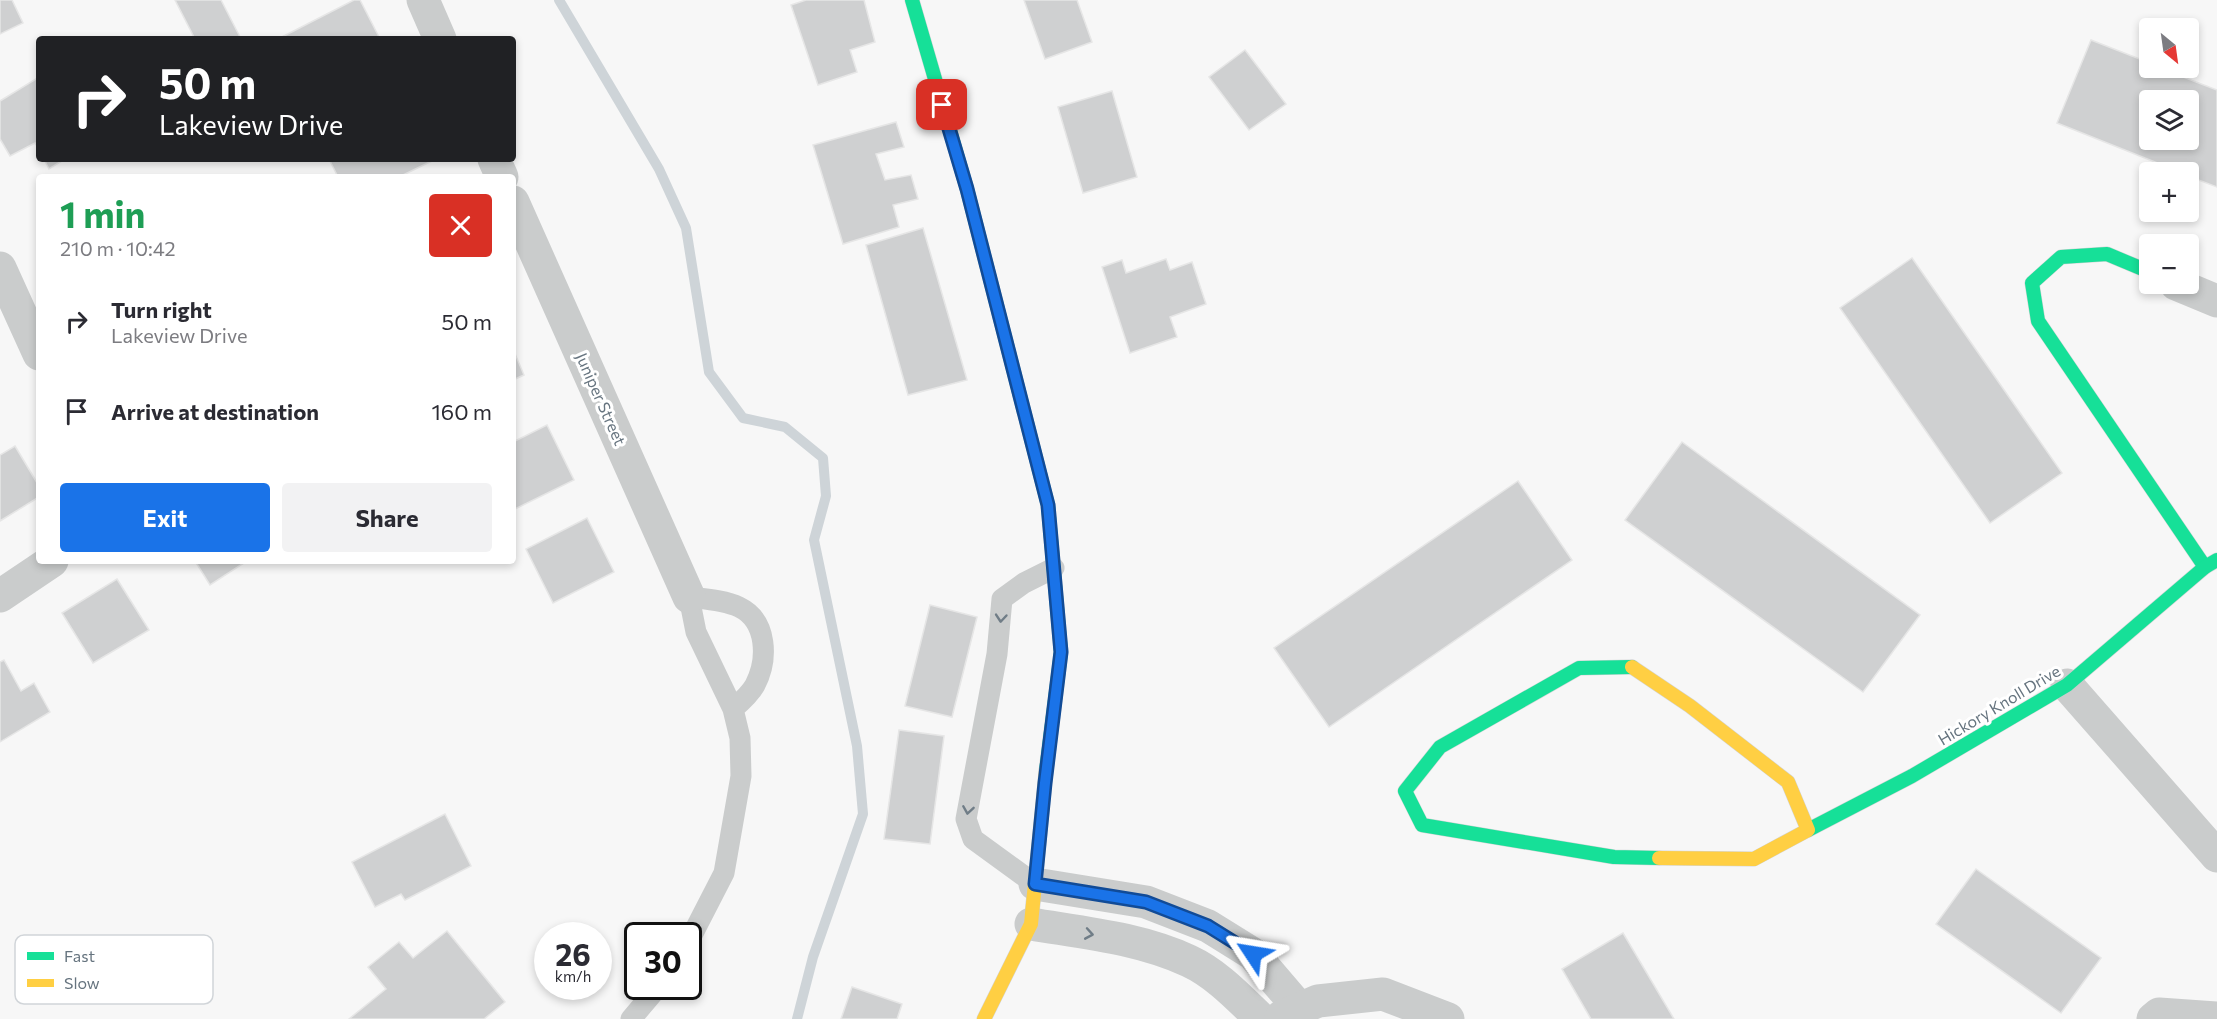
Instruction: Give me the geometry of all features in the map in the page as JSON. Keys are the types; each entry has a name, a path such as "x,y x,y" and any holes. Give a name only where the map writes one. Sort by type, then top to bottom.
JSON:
{"street":[{"path":"423,0 439,36"},
{"path":"912,0 967,189 1048,505 1061,652 1031,924 984,1019"},
{"name":"Juniper Street","path":"516,209 689,597"},
{"path":"2139,267 2107,254 2061,257 2032,283 2037,321 2205,567"},
{"path":"0,268 36,347"},
{"path":"2199,294 2217,301"},
{"name":"Hickory Knoll Drive","path":"1808,830 1788,782 1690,706 1632,667 1580,668 1440,747 1405,791 1422,825 1614,857 1754,859 1912,776 2067,685 2205,567 2217,560"},
{"path":"0,596 48,564"},
{"path":"2067,685 2217,856"},
{"path":"1035,884 1146,902 1208,926 1253,954 1288,1014 1318,1001 1383,994 1448,1019"},
{"path":"1031,924 1135,942 1190,962 1226,985 1261,1019"},
{"path":"2153,1019 2158,1014 2217,1018"}],"lane":[{"path":"1035,884 973,839 966,819 997,654 1002,599 1024,583 1054,568"},
{"path":"699,922 724,873 741,776 740,738 733,709 696,632 689,597 739,607 755,620 761,631 764,643 755,684 733,709"},
{"path":"631,1019 647,1000"}],"building":[{"path":"0,0 12,0 23,23 0,34"},
{"path":"175,0 221,0 239,36 193,36"},
{"path":"354,0 360,0 378,36 284,36"},
{"path":"806,0 864,0 875,42 850,50 857,72 818,85 791,5"},
{"path":"1024,0 1077,0 1092,42 1045,59"},
{"path":"2091,40 2139,59 2139,78 2186,78 2217,90 2217,187 2199,180 2199,162 2155,162 2057,123"},
{"path":"1245,50 1286,104 1249,130 1209,77"},
{"path":"36,79 36,145 35,143 10,156 0,139 0,101"},
{"path":"1112,91 1137,177 1083,193 1058,107"},
{"path":"896,122 904,147 876,154 885,180 911,175 918,199 893,205 899,227 843,244 813,145"},
{"path":"46,162 60,162 49,169"},
{"path":"330,162 430,162 405,174 336,174"},
{"path":"923,228 967,380 908,395 866,245"},
{"path":"1912,258 2062,473 1990,523 1840,308"},
{"path":"1166,259 1170,270 1192,262 1206,304 1170,317 1177,337 1130,353 1102,267 1122,260 1126,273"},
{"path":"516,356 524,375 516,379"},
{"path":"547,425 574,480 516,509 516,440"},
{"path":"1682,442 1920,615 1863,692 1625,520"},
{"path":"15,446 36,481 36,499 0,521 0,455"},
{"path":"1518,481 1572,560 1329,727 1274,648"},
{"path":"587,518 614,572 553,603 526,549"},
{"path":"197,564 242,564 210,585"},
{"path":"117,579 149,630 93,663 62,613"},
{"path":"930,605 977,617 952,717 905,706"},
{"path":"4,660 21,691 34,683 50,712 0,742 0,662"},
{"path":"899,730 944,736 930,844 884,839"},
{"path":"445,814 471,866 405,900 401,894 375,907 352,862"},
{"path":"1976,869 2101,958 2061,1013 1936,924"},
{"path":"447,931 505,1002 484,1019 349,1019 386,989 368,967 399,942 413,958"},
{"path":"1623,933 1674,1019 1591,1019 1562,969"},
{"path":"852,987 902,1004 897,1019 841,1019"}],"waterway":[{"path":"559,0 659,169 686,228 709,372 743,418 785,427 823,458 826,496 814,540 857,746 863,814 813,957 797,1019"}],"traffic: fast":[{"path":"912,0 967,189 1048,505 1061,652 1046,771"},
{"path":"2139,267 2107,254 2061,257 2032,283 2038,321 2205,567"},
{"path":"1808,830 1912,776 2067,685 2205,567 2217,560"},
{"path":"1632,667 1579,668 1440,747 1405,791 1422,825 1614,857 1659,858"}],"traffic: slow":[{"path":"1632,667 1690,706 1788,782 1808,830 1754,859 1659,858"},
{"path":"984,1019 1031,924 1046,771"}],"route":[{"path":"942,105 967,189 1048,505 1061,652 1035,884 1146,902 1208,926 1253,954"}]}
